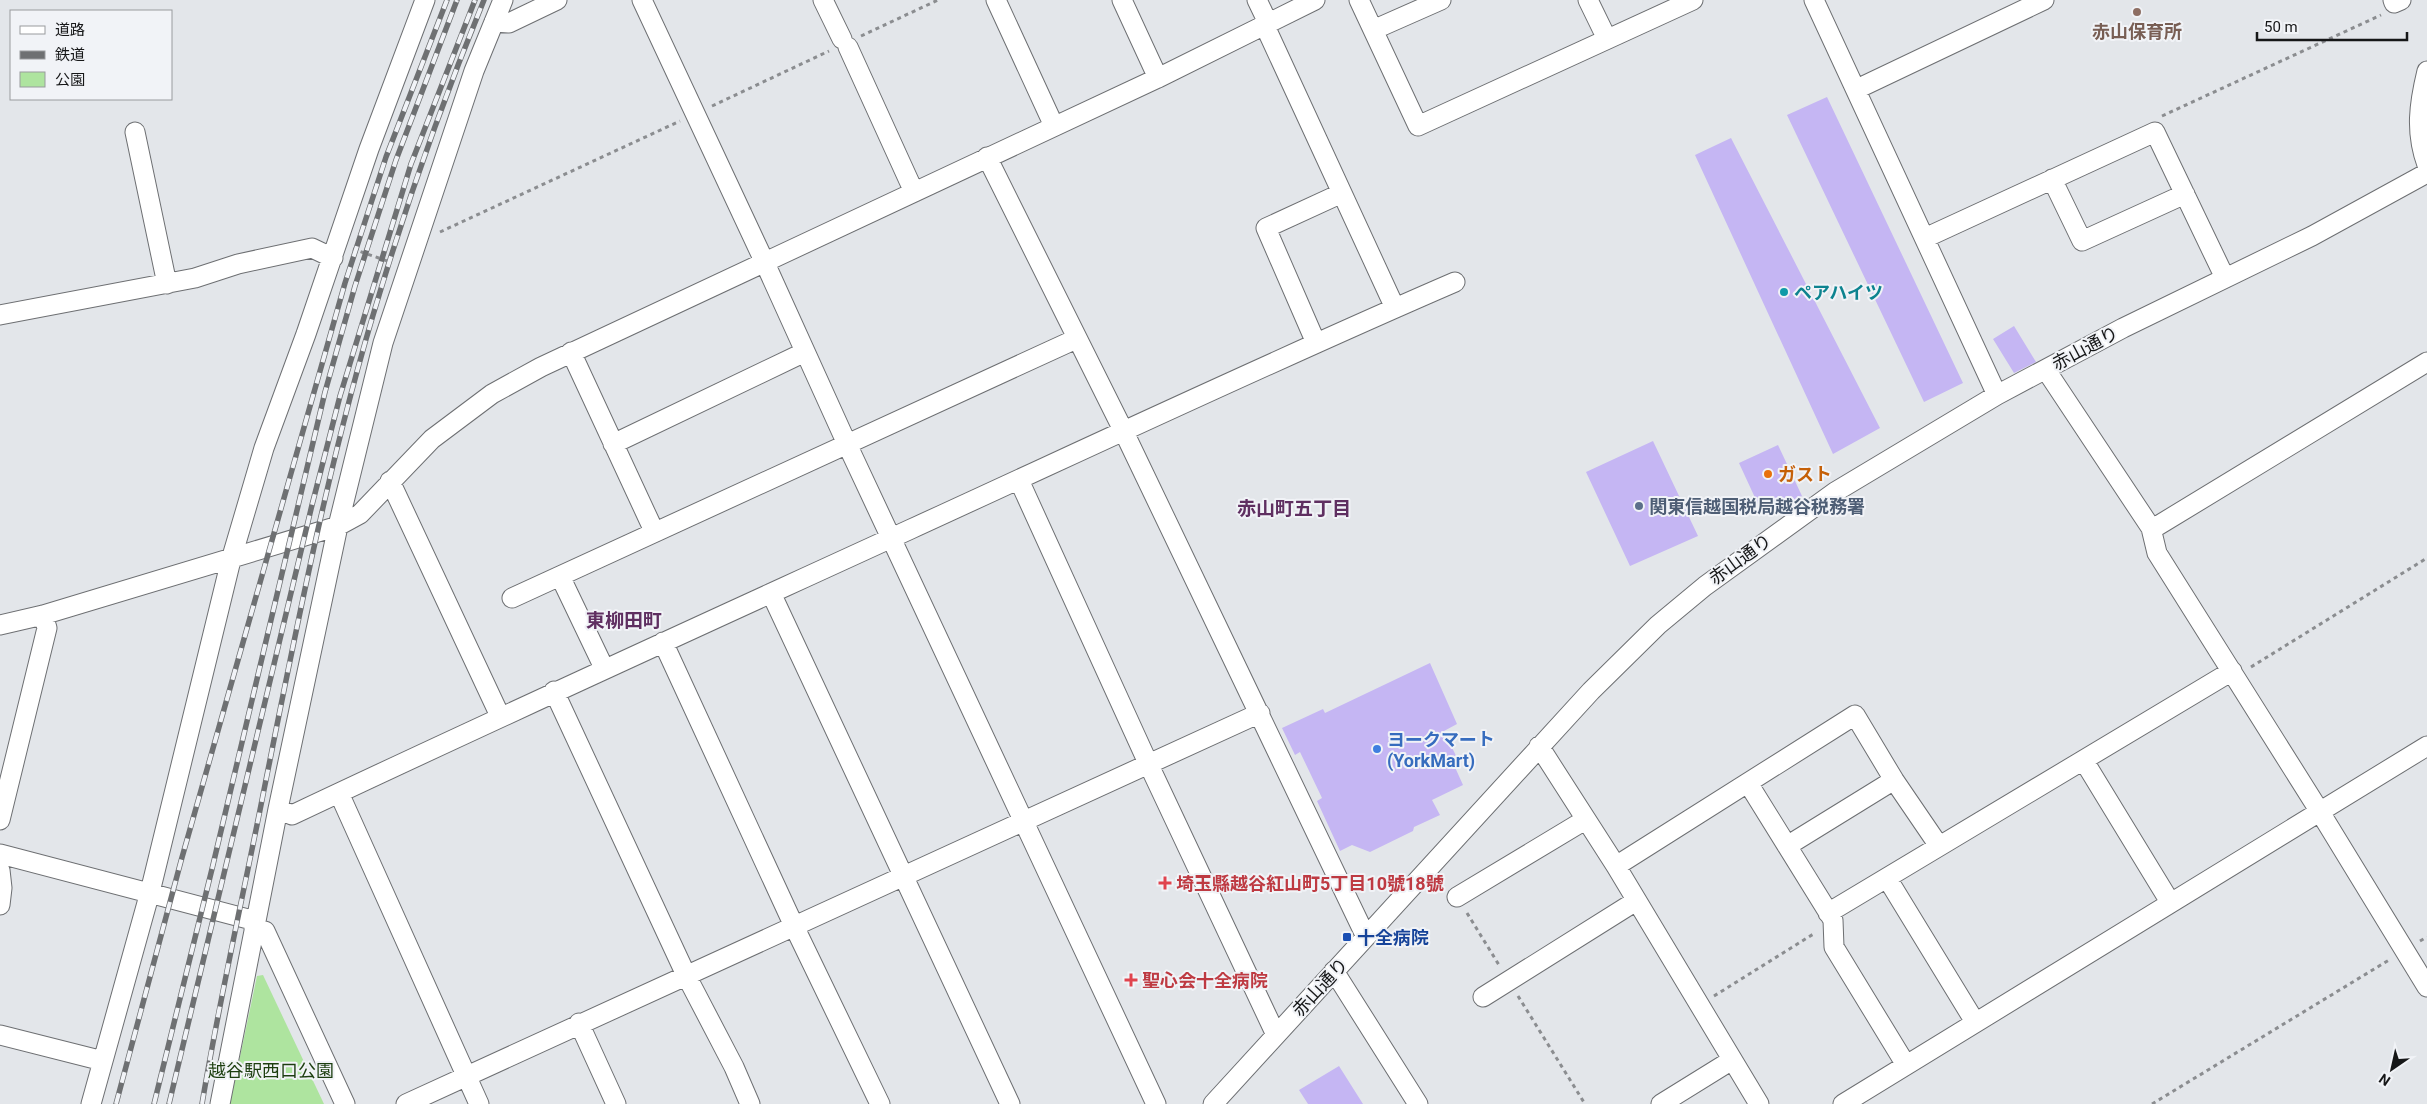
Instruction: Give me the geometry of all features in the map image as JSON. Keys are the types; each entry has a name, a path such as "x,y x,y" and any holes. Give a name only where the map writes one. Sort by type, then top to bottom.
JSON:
{"street":[{"path":"91,1104 150,892 230,560 264,448 335,251 369,149 426,0"},
{"path":"220,1104 278,810 338,526 383,343 474,72 503,0"},
{"path":"494,22 509,23 557,0"},
{"path":"642,0 691,116 765,263 847,444 1154,1103"},
{"path":"823,0 914,192"},
{"path":"996,0 1054,126"},
{"path":"1122,0 1158,78"},
{"path":"1257,0 1395,308"},
{"path":"0,625 43,615 338,526 360,514 432,439 492,394 571,352 1158,78 1315,0"},
{"path":"1359,0 1418,126 1692,0"},
{"path":"1373,30 1441,0"},
{"path":"1588,0 1607,39"},
{"path":"1814,0 1997,394"},
{"path":"1856,89 2044,0"},
{"path":"2393,0 2394,3 2400,0"},
{"path":"2427,71 2420,102 2419,124 2420,146 2427,165"},
{"path":"135,132 167,284"},
{"path":"1925,238 2155,132 2225,278"},
{"path":"987,157 1123,430 1260,712 1366,937"},
{"name":"赤山通り","path":"1212,1104 1539,746 1645,638 1705,586 1834,492 1997,394 2123,328 2312,236 2427,173"},
{"path":"2052,179 2082,241 2185,194"},
{"path":"1316,342 1266,228 1342,193"},
{"path":"0,315 195,278 238,264 312,248 335,251"},
{"path":"278,810 292,815 500,716 1019,480 1123,430 1316,342 1455,282"},
{"path":"512,598 654,531 1076,339"},
{"path":"571,352 654,531"},
{"path":"613,444 805,352"},
{"path":"2150,528 2159,525 2427,362"},
{"path":"2046,370 2150,528 2157,553 2320,812 2427,987"},
{"path":"1019,480 1148,763 1276,1035"},
{"path":"390,481 500,716"},
{"path":"560,576 604,668"},
{"path":"770,593 1010,1104"},
{"path":"0,820 47,628 43,615"},
{"path":"662,642 794,926 880,1104"},
{"path":"1831,918 1887,878 1939,846 2234,674"},
{"path":"554,691 686,975 734,1067 750,1104"},
{"path":"406,1104 1260,712"},
{"path":"1616,866 1855,715 1894,780 1939,846"},
{"path":"1539,746 1616,866 1759,1104"},
{"path":"1843,1104 2427,746"},
{"path":"2084,761 2170,902"},
{"path":"1787,846 1894,780"},
{"path":"1748,783 1831,918 1834,946 1906,1065"},
{"path":"339,792 480,1104"},
{"path":"1457,897 1586,820"},
{"path":"0,854 150,892 255,925 264,931 345,1104"},
{"path":"0,870 2,888 0,905"},
{"path":"1887,878 1975,1022"},
{"path":"1484,996 1636,902"},
{"path":"1334,971 1418,1104"},
{"path":"579,1023 616,1104"},
{"path":"0,1035 103,1061"},
{"path":"1661,1104 1732,1060"}],"path":[{"path":"415,244 938,0"},
{"path":"335,251 407,267"},
{"path":"2234,674 2427,558"},
{"path":"1699,1005 1831,918"},
{"path":"2152,1104 2427,937"}],"green space":[{"name":"越谷駅西口公園","path":"263,975 324,1104 230,1104 257,976"}],"building":[{"name":"ペアハイツ","path":"1827,97 1963,383 1924,402 1787,115"},
{"name":"ペアハイツ","path":"1731,138 1880,428 1833,454 1695,155"},
{"path":"2014,326 2036,362 2014,373 1993,339"},
{"path":"1653,441 1698,536 1630,566 1586,472"},
{"path":"1778,445 1802,496 1763,515 1739,463"},
{"path":"1430,663 1457,724 1444,731 1459,762 1454,765 1463,785 1432,800 1440,815 1414,827 1413,831 1370,852 1352,845 1340,851 1317,801 1322,798 1300,752 1295,755 1282,728 1323,709 1325,713"},
{"path":"1339,1066 1363,1104 1308,1104 1299,1090"}],"railway":[{"path":"116,1104 181,861 345,283 386,157 447,0"},
{"path":"154,1104 212,869 325,392 355,286 396,160 457,0"},
{"path":"169,1104 312,505 340,396 411,164 475,0"},
{"path":"202,1104 223,990 301,608 345,418 403,218 442,108 484,0"}],"place":[{"name":"赤山保育所","path":"2137,12"},
{"name":"ペアハイツ","path":"1784,292"},
{"name":"ガスト","path":"1768,474"},
{"name":"関東信越国税局越谷税務署","path":"1639,506"},
{"name":"ヨークマート (YorkMart)","path":"1377,749"},
{"name":"埼玉縣越谷紅山町5丁目10號18號","path":"1165,883"},
{"name":"十全病院","path":"1347,937"},
{"name":"聖心会十全病院","path":"1131,980"}],"district":[{"name":"赤山町五丁目","path":"1294,508"},
{"name":"東柳田町","path":"624,620"}]}
